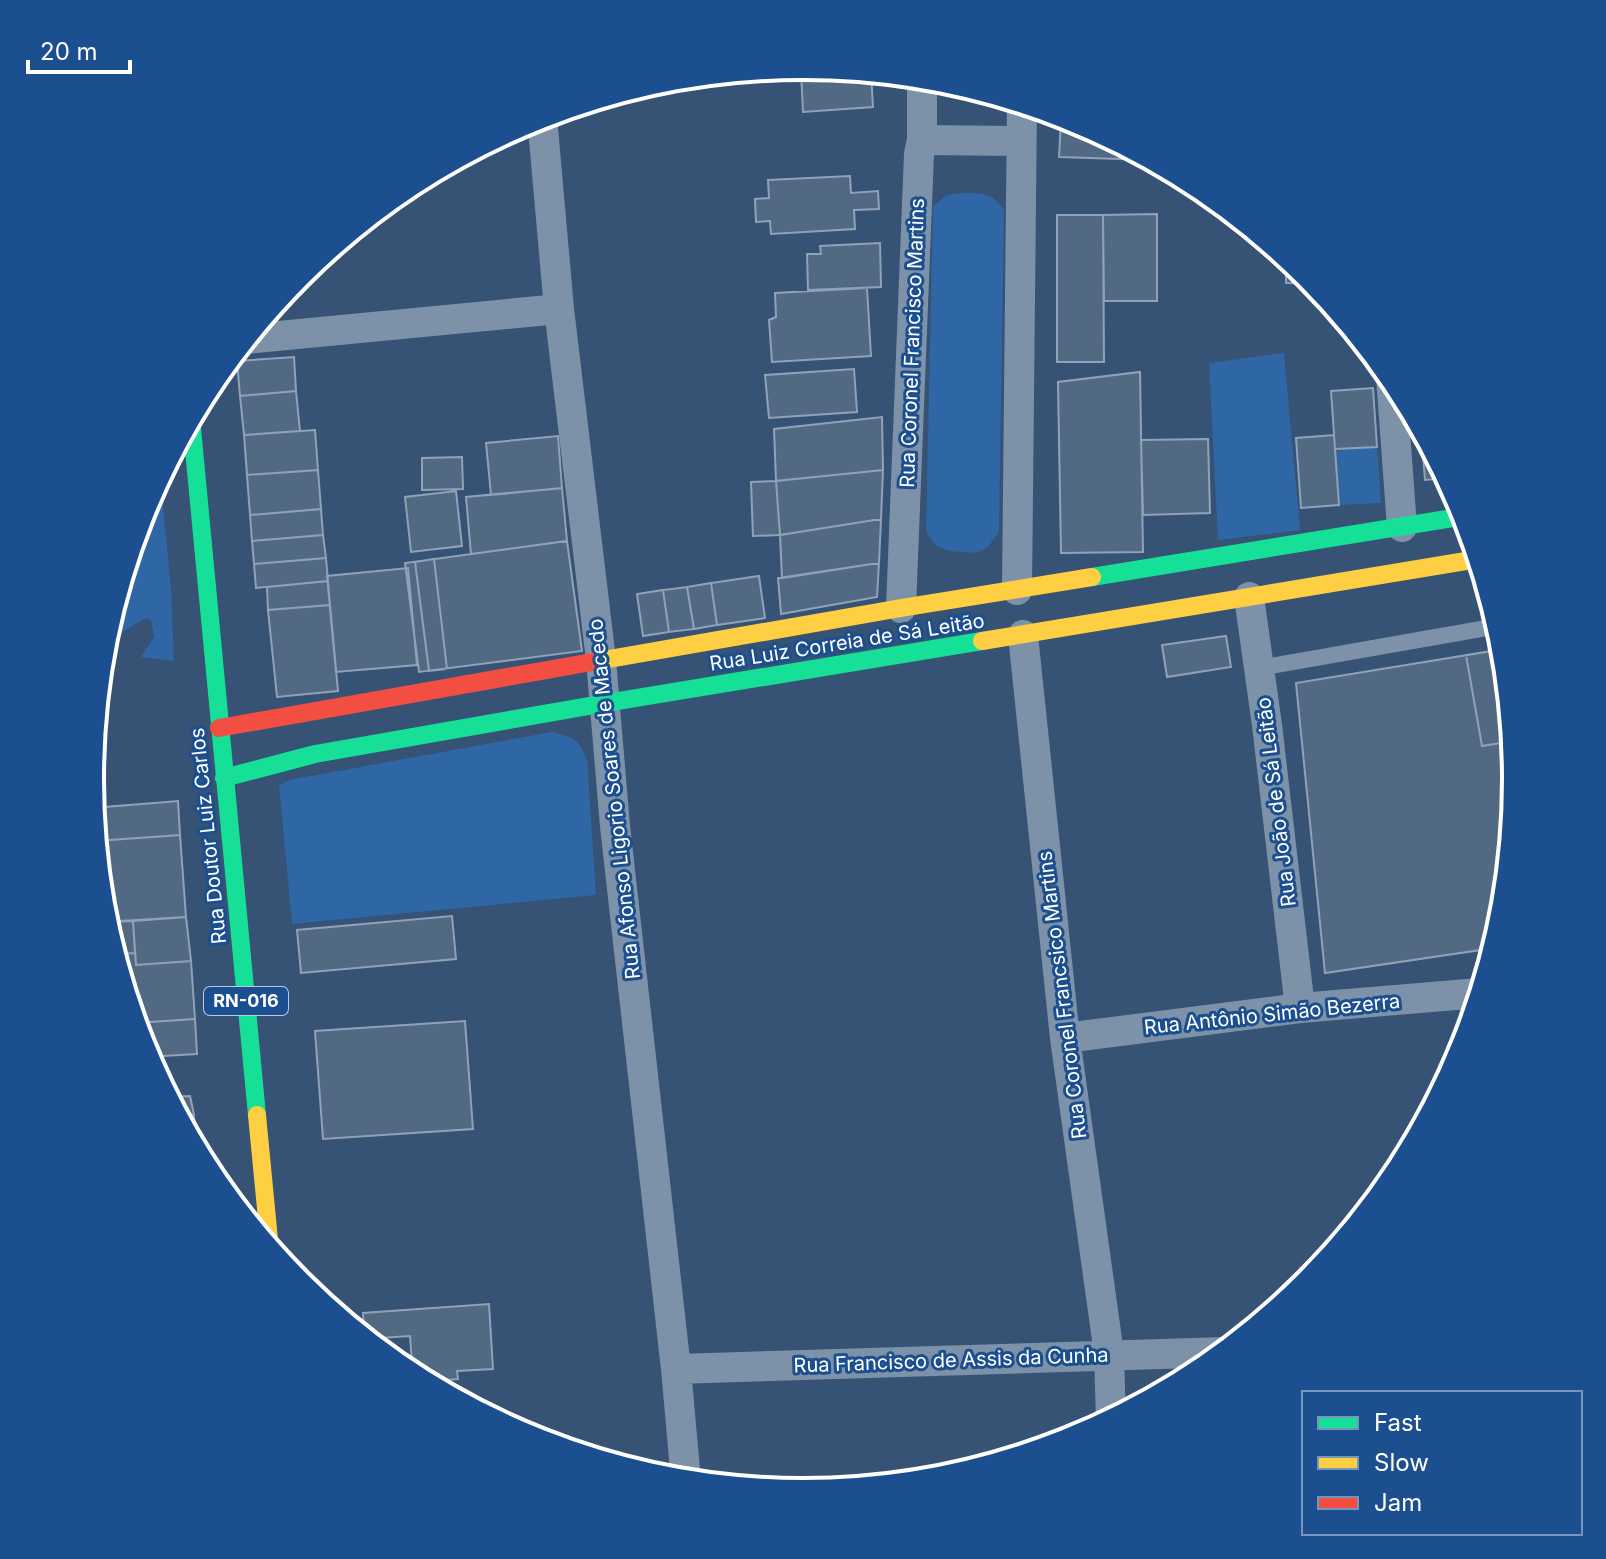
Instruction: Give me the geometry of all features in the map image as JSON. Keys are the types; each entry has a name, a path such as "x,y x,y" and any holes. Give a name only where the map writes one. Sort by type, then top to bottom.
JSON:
{"main road":[{"name":"Rua Doutor Luiz Carlos","path":"193,438 268,1230"},
{"name":"Rua Luiz Correia de Sá Leitão","path":"219,728 901,608 1451,518"},
{"name":"Rua Luiz Correia de Sá Leitão","path":"224,778 315,754 606,703 1467,561"}],"street":[{"name":"Rua Coronel Francisco Martins","path":"901,608 922,90"},
{"path":"1017,590 1022,115"},
{"name":"Rua Afonso Ligorio Soares de Macedo","path":"543,130 559,309 606,703 615,826 685,1469"},
{"path":"922,140 1021,141"},
{"path":"261,338 559,309"},
{"path":"1393,404 1402,527"},
{"name":"Rua João de Sá Leitão","path":"1249,597 1300,1008"},
{"name":"Rua Coronel Francsico Martins","path":"1023,635 1065,1038 1109,1354"},
{"name":"Rua Antônio Simão Bezerra","path":"1065,1038 1300,1008 1468,994"},
{"name":"Rua Francisco de Assis da Cunha","path":"676,1369 1204,1352"},
{"path":"1109,1354 1111,1408"}],"lane":[{"path":"1259,668 1486,628"}],"shaded area":[{"path":"947,195 986,195 1004,210 999,532 988,547 977,553 949,551 935,545 926,532 933,206"},
{"path":"1284,353 1300,530 1218,540 1209,363"},
{"path":"1377,447 1381,503 1339,505 1335,449"},
{"path":"162,500 174,661 141,657 154,637 151,620 146,618 120,633 127,598"},
{"path":"552,732 574,740 587,759 596,895 292,924 279,785 289,780"}],"building":[{"path":"801,80 872,84 873,107 803,112"},
{"path":"1061,129 1125,159 1059,157"},
{"path":"850,176 851,193 878,191 879,209 854,210 855,229 771,234 770,221 756,222 755,199 769,198 768,180"},
{"path":"1157,214 1157,301 1104,301 1103,215"},
{"path":"1057,215 1103,215 1104,362 1057,362"},
{"path":"880,243 881,287 808,290 807,254 821,254 820,246"},
{"path":"1286,274 1296,283 1286,283"},
{"path":"867,288 871,356 772,362 769,320 776,317 775,293"},
{"path":"294,357 296,391 240,396 238,368 243,361"},
{"path":"854,369 857,412 769,418 765,375"},
{"path":"1140,372 1143,552 1061,553 1058,382"},
{"path":"1373,388 1377,447 1335,449 1331,391"},
{"path":"296,391 300,431 244,435 240,396"},
{"path":"882,417 883,470 776,481 774,429"},
{"path":"315,430 318,470 247,475 244,435"},
{"path":"1334,435 1339,505 1301,508 1296,438"},
{"path":"558,436 562,488 491,495 486,443"},
{"path":"1208,439 1210,513 1143,515 1141,440"},
{"path":"462,457 463,489 422,490 422,458"},
{"path":"1423,457 1434,479 1425,480"},
{"path":"318,470 321,509 250,515 247,475"},
{"path":"883,470 881,519 780,535 776,481"},
{"path":"776,481 780,535 753,536 751,482"},
{"path":"562,488 567,541 471,554 466,497"},
{"path":"456,491 462,546 411,552 405,497"},
{"path":"321,509 323,535 252,541 250,515"},
{"path":"881,519 879,563 782,578 780,535"},
{"path":"323,535 326,558 254,564 252,541"},
{"path":"567,541 582,651 419,672 405,563"},
{"path":"326,558 328,581 256,588 254,564"},
{"path":"434,559 447,669 429,671 415,562"},
{"path":"879,563 877,597 781,614 778,578"},
{"path":"408,568 417,665 336,672 327,576"},
{"path":"759,576 765,618 717,625 711,583"},
{"path":"328,581 330,605 268,610 267,587"},
{"path":"711,583 717,625 694,629 687,587"},
{"path":"687,587 694,629 669,632 663,590"},
{"path":"663,590 669,632 643,636 637,594"},
{"path":"330,605 338,691 277,697 268,610"},
{"path":"1226,636 1231,667 1167,677 1162,645"},
{"path":"1490,651 1501,734 1501,825 1497,871 1481,950 1325,973 1296,683"},
{"path":"1490,651 1501,743 1482,746 1466,655"},
{"path":"178,801 180,835 106,840 105,807"},
{"path":"180,835 186,917 118,921 106,840"},
{"path":"452,916 456,959 301,973 297,930"},
{"path":"186,917 191,961 136,965 133,921"},
{"path":"133,921 136,965 191,961 195,1019 148,1022 127,961 118,922"},
{"path":"133,921 135,953 125,953 118,922"},
{"path":"195,1019 197,1054 161,1056 148,1022"},
{"path":"465,1021 473,1129 323,1139 315,1031"},
{"path":"180,1096 190,1096 195,1124"},
{"path":"489,1304 493,1369 457,1371 458,1379 445,1380 412,1359 410,1336 382,1338 364,1323 363,1313"}],"traffic: fast":[{"path":"193,438 257,1115"},
{"path":"1092,577 1451,518"},
{"path":"224,778 315,754 982,641"}],"traffic: slow":[{"path":"982,641 1467,561"},
{"path":"592,662 1092,577"},
{"path":"257,1115 268,1230"}],"traffic: jam":[{"path":"219,728 592,662"}]}
